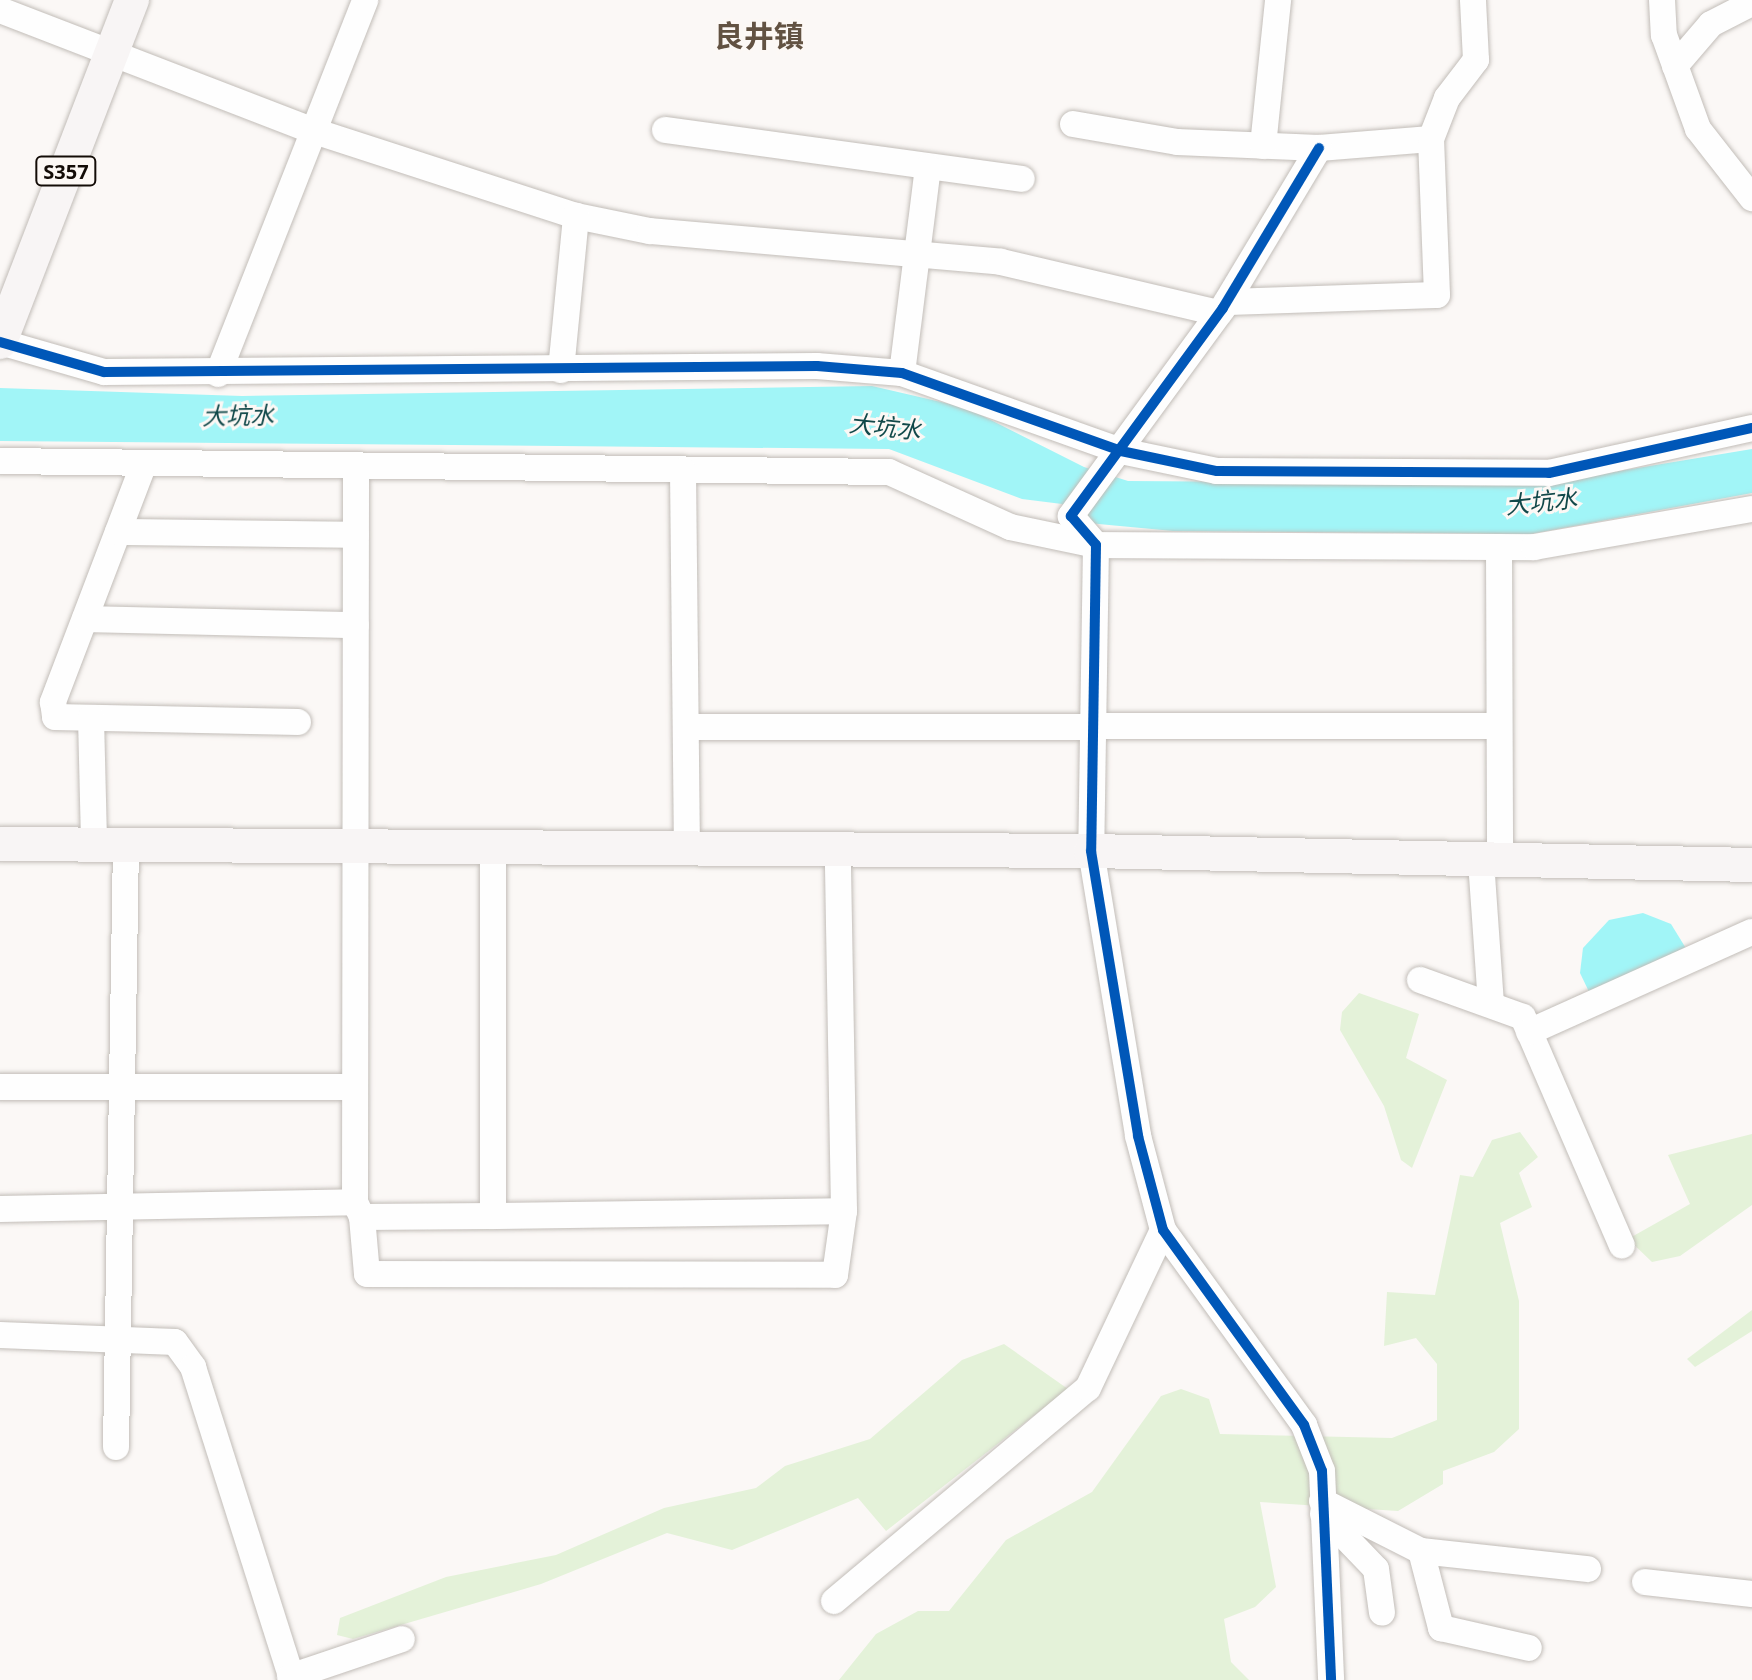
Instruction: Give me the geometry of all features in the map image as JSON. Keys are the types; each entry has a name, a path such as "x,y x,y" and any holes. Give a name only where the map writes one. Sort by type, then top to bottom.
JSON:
{"main road":[{"name":"S357","path":"0,342 132,0"},
{"path":"0,844 355,850 1091,851 1752,865"}],"street":[{"path":"218,374 365,0"},
{"path":"1263,146 1278,0"},
{"path":"0,10 112,50 314,131 576,216 650,231 918,253 1016,265 1223,307 1437,295 1431,139 1447,98 1476,60 1473,0"},
{"path":"1662,0 1675,66 1698,129 1752,198"},
{"path":"1675,66 1711,24 1752,3"},
{"path":"1073,124 1177,142 1263,146 1319,148 1431,139"},
{"path":"665,130 1022,179"},
{"path":"1319,148 1223,307 1071,516 1096,545 1091,851 1113,1013 1163,1230 1304,1425 1322,1471 1332,1680"},
{"path":"902,373 928,168"},
{"path":"561,370 576,216"},
{"path":"0,342 104,372 218,374 817,366 902,373 1113,461 1217,471 1549,473 1752,428"},
{"path":"0,461 356,470 889,472 1010,527 1096,545 1499,547 1752,509"},
{"path":"143,466 53,702 55,717 298,722"},
{"path":"356,470 355,1087 358,1210 367,1274 534,1279 835,1275 844,1211 838,851"},
{"path":"683,471 687,850"},
{"path":"118,532 356,535"},
{"path":"1491,1004 1491,861 1499,726 1499,547"},
{"path":"85,619 356,625"},
{"path":"91,718 110,846 123,1087 116,1447"},
{"path":"686,727 1093,729 1499,726"},
{"path":"493,850 493,1216"},
{"path":"1529,1032 1752,932"},
{"path":"1420,980 1523,1017 1622,1246"},
{"path":"0,1087 355,1087"},
{"path":"0,1209 121,1206 493,1216 844,1211"},
{"path":"834,1601 1088,1388 1163,1230"},
{"path":"0,1335 175,1342 193,1367 291,1678 402,1639"},
{"path":"1323,1507 1421,1551 1588,1569"},
{"path":"1323,1507 1376,1569 1382,1613"},
{"path":"1421,1551 1441,1628 1529,1648"},
{"path":"1645,1582 1752,1594"}],"green space":[{"path":"1359,993 1419,1014 1406,1058 1447,1080 1412,1168 1401,1160 1384,1106 1340,1030 1342,1012"},
{"path":"1520,1132 1538,1157 1519,1173 1532,1207 1500,1223 1519,1301 1519,1429 1494,1452 1443,1471 1443,1484 1398,1511 1260,1502 1276,1587 1255,1607 1224,1619 1231,1662 1249,1680 839,1680 876,1634 918,1611 949,1611 1006,1540 1092,1492 1161,1396 1181,1389 1209,1399 1220,1434 1392,1438 1437,1420 1437,1364 1416,1338 1384,1346 1387,1292 1435,1295 1460,1175 1473,1177 1492,1140"},
{"path":"1752,1134 1752,1205 1680,1256 1652,1262 1628,1239 1690,1204 1668,1155"},
{"path":"1752,1310 1752,1331 1695,1367 1687,1359"},
{"path":"1004,1344 1068,1389 886,1531 858,1498 732,1550 667,1533 541,1584 353,1639 337,1635 340,1618 446,1577 556,1555 664,1508 756,1488 785,1466 870,1439 962,1360"}],"water":[{"name":"大坑水","path":"872,386 967,408 1084,467 1128,481 1541,484 1752,449 1752,493 1531,534 1173,531 1088,523 1062,504 1022,499 889,449 0,441 0,388 242,396"},
{"path":"1643,913 1671,924 1687,950 1592,998 1580,973 1583,948 1609,920"}],"cycle path":[{"path":"1319,148 1223,308 1071,516 1096,545 1091,851 1138,1136 1163,1230 1304,1425 1322,1471 1331,1680"},
{"path":"0,342 104,372 817,366 902,373 1121,451 1217,471 1549,473 1752,428"}],"district":[{"name":"良井镇","path":"759,36"}]}
